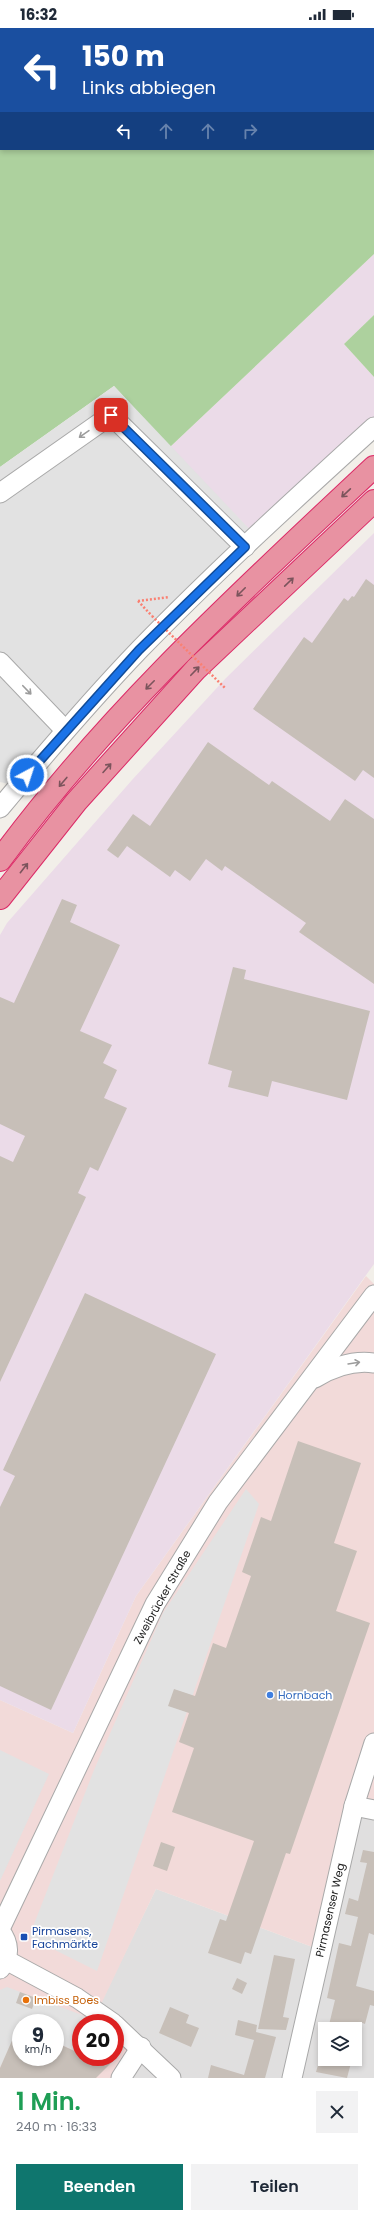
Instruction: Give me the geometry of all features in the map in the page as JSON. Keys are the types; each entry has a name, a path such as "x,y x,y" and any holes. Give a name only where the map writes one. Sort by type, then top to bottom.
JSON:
{"highway":[{"path":"0,860 17,837 116,720 253,580 374,467"},
{"path":"0,898 76,802 196,670 374,501"}],"street":[{"path":"0,493 111,415 245,547"},
{"path":"0,808 65,730 139,650 245,547 374,427"},
{"path":"0,662 65,730"},
{"name":"Zweibrücker Straße","path":"0,1930 155,1604 218,1502 310,1381 371,1307"},
{"path":"310,1381 337,1367 359,1362 374,1363"},
{"name":"Pirmasenser Weg","path":"292,2078 354,1806 374,1743"},
{"path":"354,1806 374,1810"},
{"path":"0,1930 7,1944 3,1964 77,1998 100,2014"},
{"path":"124,2033 141,2047 171,2078"},
{"path":"121,2078 141,2047"}],"path":[{"path":"188,602 183,595 138,601 226,689"}],"shaded area":[{"path":"374,254 374,315 344,344 374,377 374,427 256,536 170,447"},
{"path":"114,386 256,536 18,786 0,782 0,467"},
{"path":"374,533 374,1264 136,1596 73,1733 0,1700 0,935 7,923 132,780 226,678"},
{"path":"366,1276 374,1284 374,1807 365,1805 315,1948 156,1889 96,2014 72,2014 72,2066 122,2066 116,2078 0,2078 0,1700 73,1733 136,1596"},
{"path":"246,1489 259,1504 97,1971 29,1937 94,1770 163,1613"},
{"path":"0,1750 49,1774 0,1881"},
{"path":"362,1815 374,1817 374,2078 116,2078 116,2066 124,2066 124,2014 95,2014 156,1889 315,1948 328,1949"},
{"path":"7,1987 79,2014 72,2014 72,2050 64,2046 64,2014 12,2014 12,2042 0,2068 0,1990"},
{"path":"124,2046 130,2051 124,2063"}],"green space":[{"path":"0,150 374,150 374,254 170,447 114,386 0,467"},
{"path":"374,315 374,377 344,344"}],"building":[{"path":"366,579 374,585 374,778 363,770 355,781 253,709 304,637 312,643 344,598 348,601 352,596 354,597"},
{"path":"208,742 269,785 272,781 330,821 345,799 374,819 374,984 299,932 306,923 225,866 222,871 206,859 190,881 175,870 170,877 127,846 118,858 107,850 133,814 150,826"},
{"path":"62,899 77,905 70,922 120,945 80,1031 112,1045 103,1063 117,1070 104,1098 127,1108 98,1171 90,1167 78,1193 86,1197 0,1382 0,1156 13,1162 25,1136 0,1124 0,997 14,1003"},
{"path":"233,967 246,970 244,979 370,1011 347,1100 272,1081 268,1097 228,1087 232,1071 208,1064"},
{"path":"85,1293 216,1354 51,1710 0,1686 0,1507 15,1476 3,1470"},
{"name":"Hornbach","path":"298,1441 361,1463 334,1543 357,1551 336,1611 370,1623 290,1854 286,1853 251,1954 245,1952 241,1964 208,1953 220,1919 226,1921 254,1841 172,1812 194,1748 179,1742 189,1713 168,1706 174,1689 195,1696 213,1643 226,1648 251,1576 242,1572 261,1517 271,1521"},
{"path":"161,1842 175,1847 167,1871 153,1866"},
{"path":"363,1850 374,1852 374,1935 369,1933 356,1986 374,1991 374,2006 370,2005 365,2024 362,2022 330,2022 335,2000 327,1998 339,1943 351,1946 358,1917 345,1914 349,1898 358,1901 367,1863 360,1862"},
{"path":"274,1955 295,1959 283,2017 289,2018 286,2030 258,2029"},
{"path":"237,1978 247,1983 242,1994 232,1989"},
{"name":"Imbiss Boes","path":"20,1992 36,1998 32,2009 16,2003"},
{"path":"170,2007 189,2015 186,2023 199,2028 191,2047 159,2033"},
{"path":"238,2020 257,2025 256,2032 276,2037 265,2078 208,2078 211,2065 244,2075 254,2040 235,2035"},
{"path":"12,2041 12,2066 64,2066 64,2046 72,2050 72,2066 108,2066 96,2078 0,2078 0,2068"},
{"path":"318,2065 350,2066 347,2078 316,2072"}],"place":[{"name":"Hornbach","path":"270,1695"},
{"name":"Pirmasens, Fachmärkte","path":"24,1937"},
{"name":"Imbiss Boes","path":"26,2000"}],"route":[{"path":"27,775 65,730 139,650 245,547 111,415"}]}
